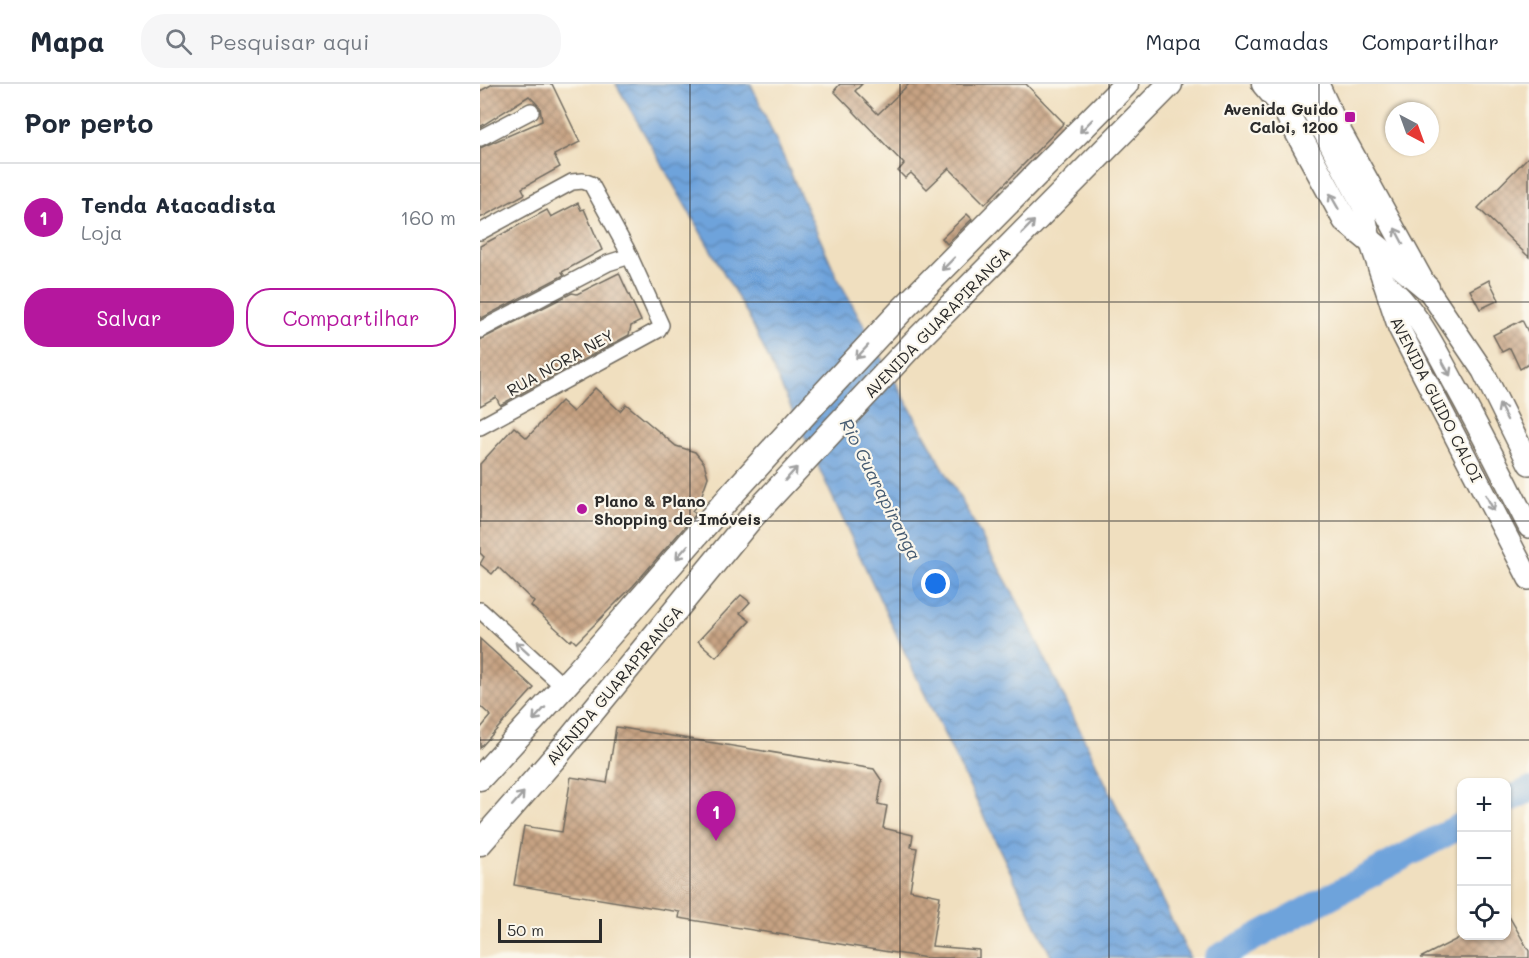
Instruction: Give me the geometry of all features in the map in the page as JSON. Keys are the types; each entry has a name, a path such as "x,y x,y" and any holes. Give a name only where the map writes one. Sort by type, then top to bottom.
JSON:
{"main road":[{"name":"AVENIDA GUARAPIRANGA","path":"480,777 564,687 734,492 902,309 1126,84"},
{"name":"AVENIDA GUARAPIRANGA","path":"480,843 557,754 751,518 913,344 1170,84"},
{"path":"1264,84 1283,106 1345,220 1371,244 1427,288"},
{"name":"AVENIDA GUIDO CALOI","path":"1304,88 1363,206 1371,244 1399,328 1529,579"},
{"name":"AVENIDA GUIDO CALOI","path":"1304,88 1336,123 1427,288 1483,371 1529,464"},
{"path":"1383,280 1398,293 1418,317 1482,432 1529,527"},
{"path":"557,754 578,705 564,687"}],"street":[{"path":"480,138 531,111"},
{"path":"480,232 572,182 583,181 591,184 630,256 608,264 480,330"},
{"name":"RUA NORA NEY","path":"480,427 658,330 660,322 630,256"},
{"path":"480,609 564,687"}],"water":[{"name":"Rio Guarapiranga","path":"616,84 751,84 837,277 1018,602 1190,958 1052,958 904,651 749,317"}],"building":[{"path":"493,84 552,84 580,142 554,155 560,167 522,188 525,194 480,218 480,148 542,121 540,107 529,96 480,127 480,91"},
{"path":"840,84 862,84 855,91 878,114 909,84 1026,84 1064,123 985,204 949,168 927,189 911,173 905,178 898,171 904,164 834,91"},
{"path":"1529,156 1529,257 1478,208"},
{"path":"578,203 581,210 584,209 602,250 562,272 564,275 480,319 480,246 547,210 551,217"},
{"path":"967,214 972,219 947,244 942,238"},
{"path":"619,273 641,321 631,326 629,335 500,405 496,397 480,406 480,340 572,293 577,294"},
{"path":"1489,280 1499,300 1480,309 1470,290"},
{"path":"1522,320 1529,334 1529,364 1520,369 1510,348 1502,352 1493,335"},
{"path":"595,388 620,411 626,404 676,446 695,452 704,463 708,477 700,500 692,511 696,514 633,586 576,643 572,639 570,641 531,606 534,602 498,567 492,574 480,564 484,557 480,553 480,464 514,427 527,438 561,401 573,412"},
{"path":"741,595 750,602 740,613 750,621 716,657 698,641"},
{"path":"480,639 534,688 480,748 480,729 491,716 480,706"},
{"path":"616,727 874,769 882,781 878,804 887,806 883,828 913,835 911,847 917,848 910,890 940,896 932,946 979,950 979,958 927,958 679,918 680,912 514,885 524,826 562,832 571,777 607,783"},
{"path":"1511,920 1529,951 1529,958 1420,958 1457,939 1511,940"}],"waterway":[{"path":"1511,799 1529,790"},
{"path":"1217,958 1457,828"}],"place":[{"name":"Avenida Guido Caloi, 1200","path":"1350,117"},
{"name":"Plano & Plano Shopping de Imóveis","path":"582,509"},
{"name":"Tenda Atacadista","path":"716,841"}]}
